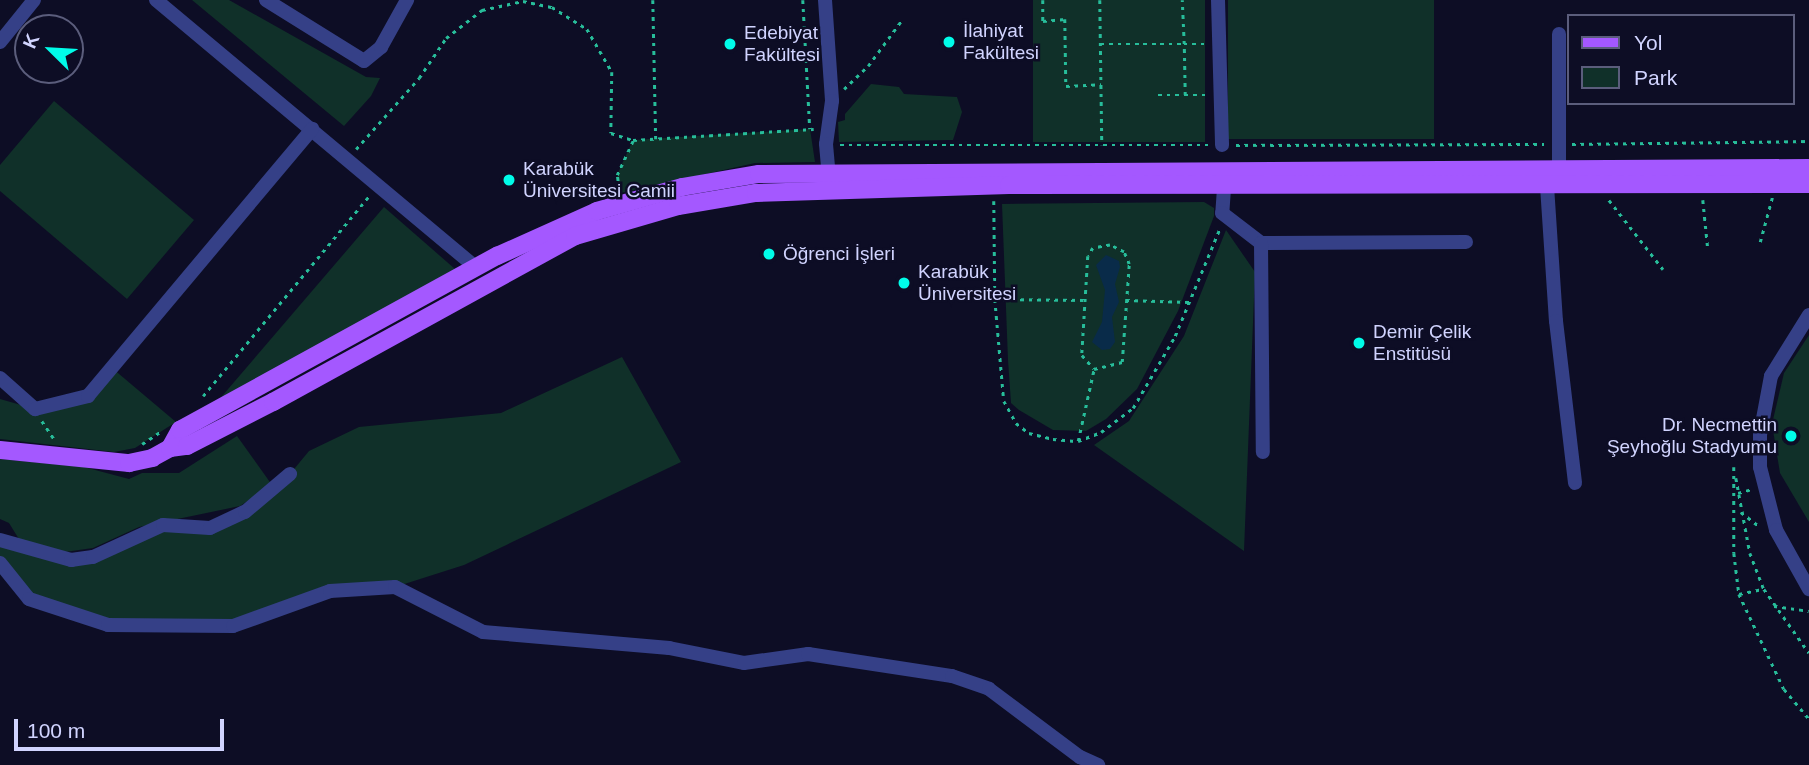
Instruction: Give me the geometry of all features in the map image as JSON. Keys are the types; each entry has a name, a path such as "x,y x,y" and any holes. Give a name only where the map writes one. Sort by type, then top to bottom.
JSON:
{"main road":[{"path":"0,450 129,463 170,448 187,446 273,402 575,236 678,206 829,180 1225,169 1809,168"},
{"path":"170,448 180,430 476,268 597,211 681,187 759,174 829,180 1225,188 1809,184"}],"street":[{"path":"0,43 34,0"},
{"path":"266,0 364,61 381,47 407,0"},
{"path":"825,0 832,101 832,128 827,144 829,180"},
{"path":"1218,0 1222,145"},
{"path":"160,1 476,268"},
{"path":"1559,34 1559,168"},
{"path":"0,378 34,409 88,396 312,130"},
{"path":"1225,169 1224,218 1261,243 1466,242"},
{"path":"1547,186 1556,321 1576,483"},
{"path":"1261,243 1262,452"},
{"path":"1809,315 1771,376 1760,435 1760,467 1776,530 1809,589"},
{"path":"0,540 71,560 93,557 163,525 210,528 245,512 290,474"},
{"path":"0,563 29,599 108,625 233,625 330,591 396,587 483,632 669,648 744,663 808,654 952,676 989,689 1080,757 1098,765"}],"path":[{"path":"653,0 656,139"},
{"path":"803,0 810,129"},
{"path":"1043,0 1043,21 1065,19 1066,86 1101,84"},
{"path":"1100,0 1102,145"},
{"path":"1182,0 1185,95"},
{"path":"347,159 400,101 446,38 482,10 523,1 552,7 587,29 612,72 611,133 632,140 832,128"},
{"path":"832,101 868,66 901,21"},
{"path":"1101,44 1219,44"},
{"path":"1158,95 1221,95"},
{"path":"632,140 617,175 620,193 632,190"},
{"path":"827,144 1559,144 1809,141"},
{"path":"203,396 378,185"},
{"path":"1761,195 1784,196"},
{"path":"1760,242 1772,195"},
{"path":"1620,196 1607,196 1662,269"},
{"path":"1708,249 1702,196 1714,196"},
{"path":"998,198 994,198 995,299 1004,401 1016,423 1029,433 1077,441 1101,432 1133,408 1175,337 1224,218"},
{"path":"1110,245 1124,252 1129,264 1122,362 1094,369 1082,355 1088,256 1093,248 1110,245"},
{"path":"995,299 1085,300"},
{"path":"1126,300 1189,302"},
{"path":"1077,441 1094,369"},
{"path":"34,409 58,446"},
{"path":"135,448 166,429"},
{"path":"1809,653 1764,589 1750,552 1734,467 1734,553 1739,594 1784,689 1809,719"},
{"path":"1739,594 1764,589"},
{"path":"1774,606 1809,611"}],"green space":[{"path":"192,0 229,0 366,77 380,78 371,96 344,126"},
{"path":"1033,0 1205,0 1205,142 1033,142"},
{"path":"1228,0 1434,0 1434,139 1228,139"},
{"path":"871,84 899,87 904,94 957,97 962,112 953,140 839,142 838,122 845,120 845,114"},
{"path":"54,101 194,220 127,299 0,191 0,165"},
{"path":"810,129 815,162 755,163 620,193 617,175 633,140"},
{"path":"1204,202 1214,208 1214,216 1178,311 1137,389 1106,419 1086,431 1053,430 1011,403 1002,204"},
{"path":"384,207 455,269 217,402"},
{"path":"1226,230 1255,272 1244,551 1094,445 1129,421 1184,336"},
{"name":"Dr. Necmettin Şeyhoğlu Stadyumu","path":"1809,335 1809,522 1780,473 1772,424 1784,373"},
{"path":"622,357 681,462 464,565 395,587 330,591 233,626 108,625 29,599 0,563 0,540 72,560 142,534 210,528 290,474 309,451 359,427 501,413"},
{"path":"112,368 176,422 135,448 114,452 0,439 0,399 35,409 88,396"},
{"path":"237,436 272,485 240,506 139,527 93,548 58,553 22,544 9,523 0,519 0,459 84,467 129,479 142,473 179,473"}],"water":[{"path":"1106,255 1119,261 1115,284 1119,302 1112,317 1115,342 1110,349 1102,350 1092,342 1102,322 1105,290 1096,265"}],"place":[{"name":"İlahiyat Fakültesi","path":"949,42"},
{"name":"Edebiyat Fakültesi","path":"730,44"},
{"name":"Karabük Üniversitesi Camii","path":"509,180"},
{"name":"Öğrenci İşleri","path":"769,254"},
{"name":"Karabük Üniversitesi","path":"904,283"},
{"name":"Demir Çelik Enstitüsü","path":"1359,343"},
{"name":"Dr. Necmettin Şeyhoğlu Stadyumu","path":"1791,436"}]}
